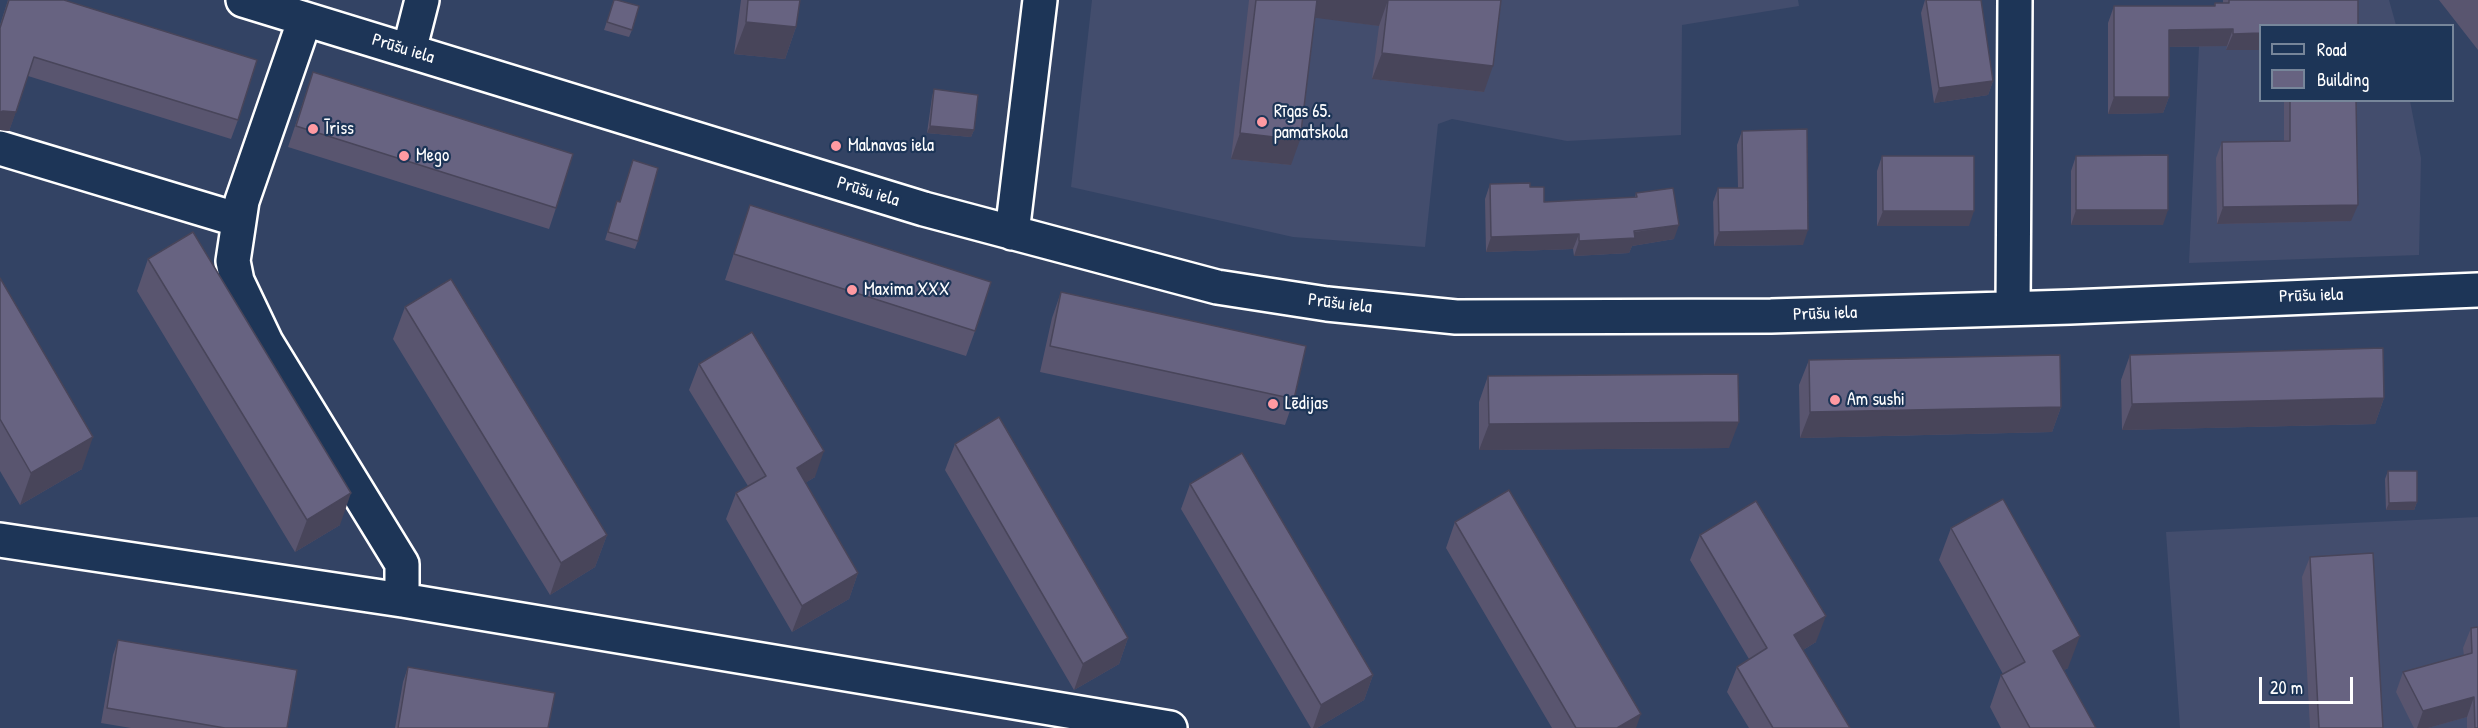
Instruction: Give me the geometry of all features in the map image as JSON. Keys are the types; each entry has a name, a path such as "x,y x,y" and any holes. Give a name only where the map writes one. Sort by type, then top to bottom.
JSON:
{"street":[{"name":"Prūšu iela","path":"243,0 924,209 1216,287 1327,304 1456,317 1771,316 2478,290"},
{"path":"410,51 422,0"},
{"path":"1012,233 1040,0"},
{"path":"2013,308 2015,0"},
{"path":"305,19 245,191 233,261 237,281 266,342 402,564 402,600"},
{"path":"0,148 239,220"},
{"path":"0,540 402,600 1170,728"}],"shaded area":[{"name":"Rīgas 65. pamatskola","path":"1092,0 1798,0 1799,6 1682,25 1681,135 1567,141 1452,119 1438,124 1425,247 1293,237 1071,187"},
{"path":"2223,0 2389,0 2396,24 2259,24 2259,102 2410,102 2421,158 2419,255 2189,263 2199,46 2209,46 2224,19"},
{"path":"2478,517 2478,728 2180,728 2166,532"}],"building":[{"path":"9,0 64,0 257,60 238,120 34,57 16,112 0,112 0,28"},
{"path":"614,0 639,6 632,30 607,22"},
{"path":"748,0 800,0 796,27 746,22"},
{"path":"1256,0 1317,0 1300,140 1240,133"},
{"path":"1388,0 1501,0 1493,66 1382,53"},
{"path":"1926,0 1981,0 1993,81 1939,88"},
{"path":"2229,0 2358,0 2358,24 2259,24 2259,33 2233,34 2233,29 2169,30 2169,97 2114,97 2114,6 2215,6 2215,3 2229,3"},
{"path":"313,72 573,154 556,208 296,126"},
{"path":"934,89 978,95 974,130 930,126"},
{"path":"2290,102 2356,102 2358,205 2223,207 2222,142 2290,141"},
{"path":"1807,129 1808,230 1719,232 1718,188 1743,188 1742,131"},
{"path":"2168,155 2168,210 2076,210 2076,156"},
{"path":"1882,156 1974,156 1974,211 1883,211"},
{"path":"633,160 658,168 638,241 608,232"},
{"path":"1530,183 1530,187 1544,187 1544,202 1637,197 1636,193 1673,188 1679,225 1634,231 1635,238 1579,241 1579,234 1491,237 1490,184"},
{"path":"750,205 991,282 975,331 734,254"},
{"path":"193,232 351,493 307,520 148,259"},
{"path":"0,278 93,437 31,473 0,419"},
{"path":"451,279 607,535 561,563 405,307"},
{"path":"1061,292 1306,346 1294,399 1050,346"},
{"path":"752,332 824,451 797,468 858,573 802,606 736,493 766,476 699,364"},
{"path":"2383,348 2384,398 2132,404 2130,355"},
{"path":"2060,355 2061,407 1810,412 1809,360"},
{"path":"1738,374 1739,422 1489,424 1488,376"},
{"path":"999,417 1128,638 1083,664 955,444"},
{"path":"1242,453 1373,675 1321,705 1190,484"},
{"path":"2388,471 2417,471 2417,502 2389,503"},
{"path":"1509,490 1641,714 1617,728 1576,728 1455,522"},
{"path":"2003,499 2080,636 2053,651 2096,728 2030,728 2001,675 2025,662 1951,528"},
{"path":"1756,501 1826,616 1794,635 1850,728 1773,728 1737,667 1767,648 1700,535"},
{"path":"2373,553 2383,728 2319,728 2310,557"},
{"path":"2478,627 2478,728 2475,728 2474,697 2423,711 2403,672 2472,653 2471,628"},
{"path":"118,640 297,670 287,728 225,728 107,708"},
{"path":"408,667 555,693 548,728 398,728"}],"place":[{"name":"Rīgas 65. pamatskola","path":"1262,122"},
{"name":"Īriss","path":"313,129"},
{"name":"Malnavas iela","path":"836,146"},
{"name":"Mego","path":"404,156"},
{"name":"Maxima XXX","path":"852,290"},
{"name":"Am sushi","path":"1835,400"},
{"name":"Lēdijas","path":"1273,404"}]}
